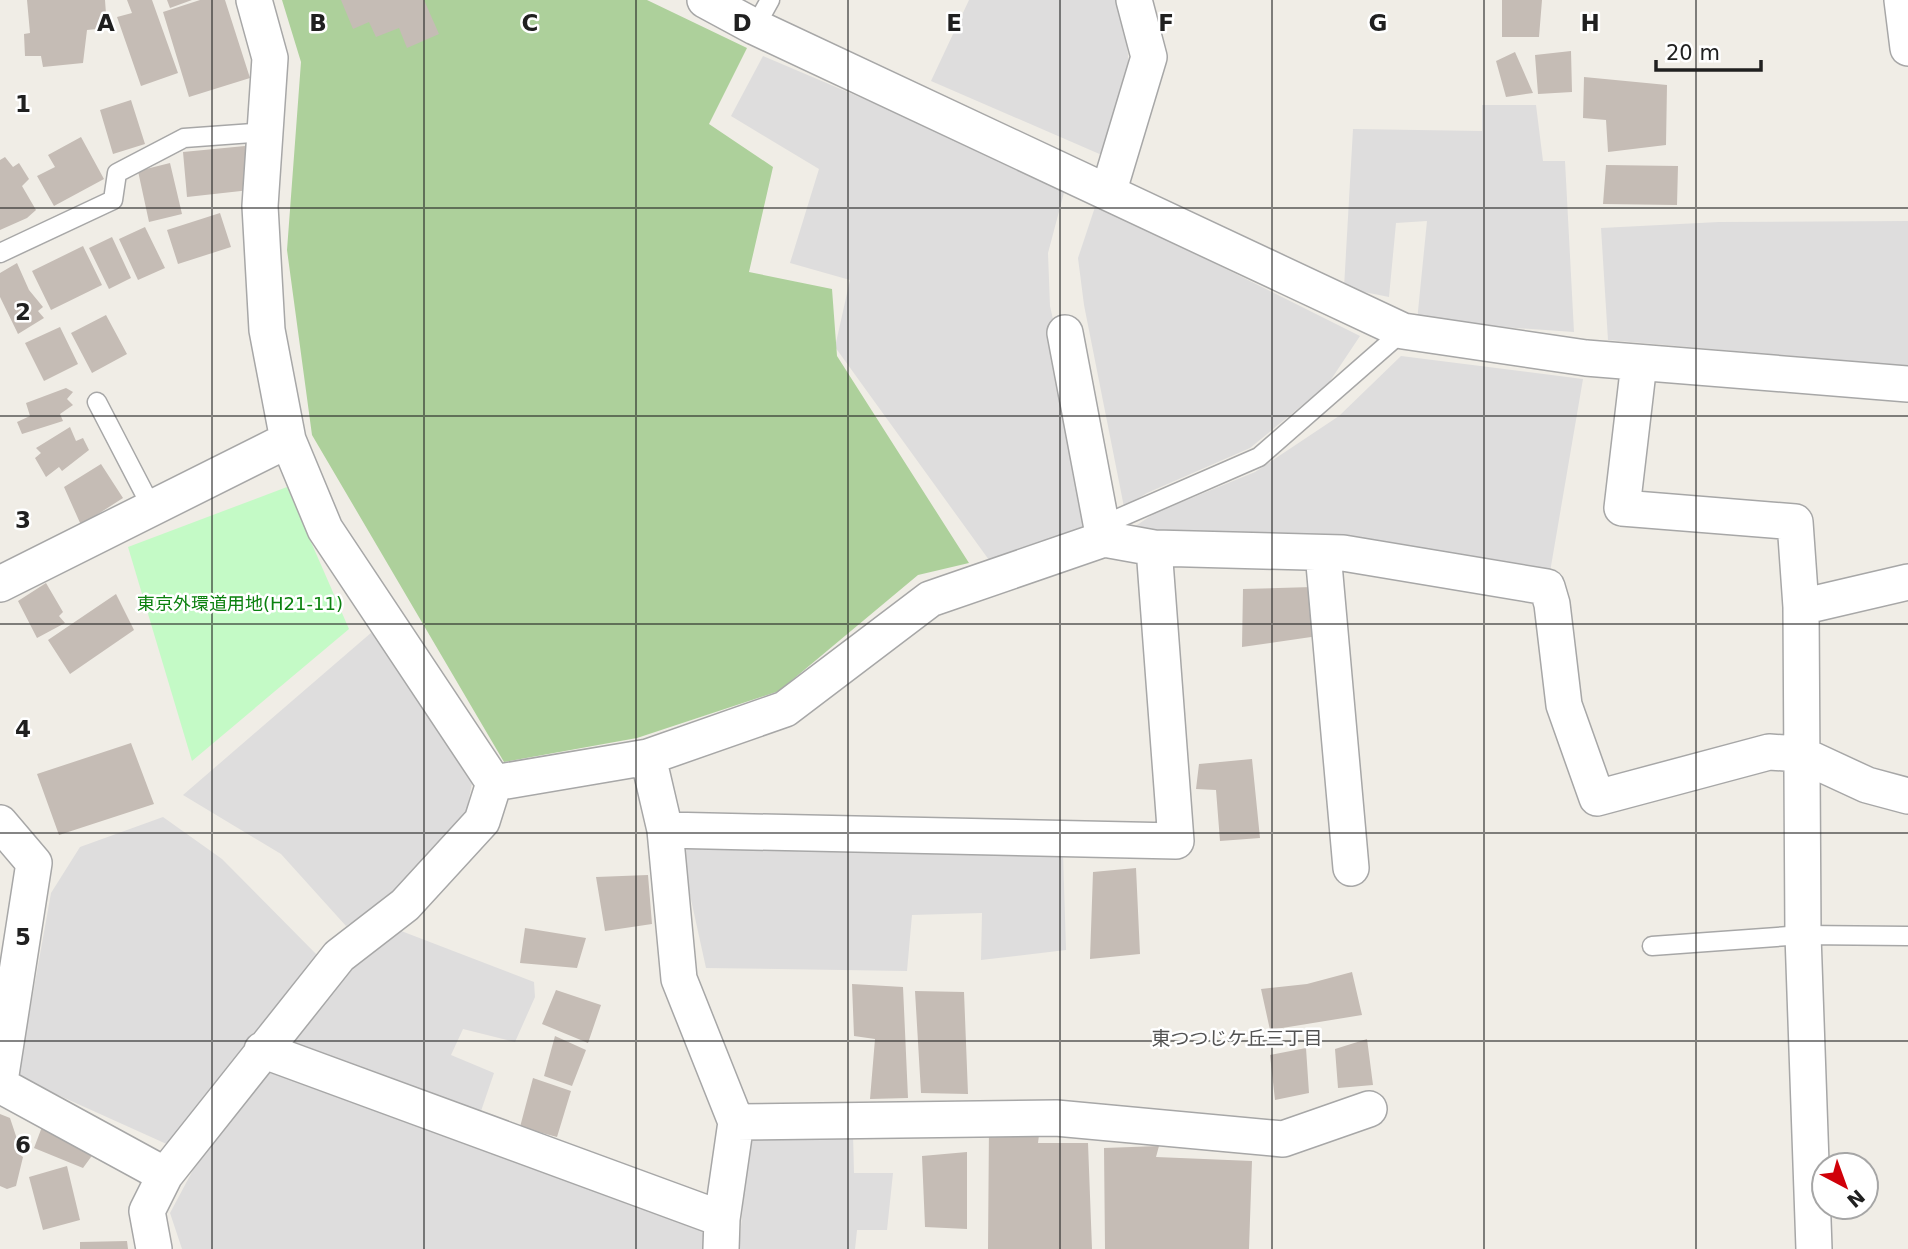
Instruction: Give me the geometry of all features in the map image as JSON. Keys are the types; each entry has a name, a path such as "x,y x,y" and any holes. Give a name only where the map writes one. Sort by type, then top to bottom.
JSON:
{"street":[{"path":"254,0 270,58 260,206 267,330 288,440 325,529 494,783"},
{"path":"705,0 762,14 1108,190 1403,331 1639,363 1908,384"},
{"path":"1108,190 1149,57 1134,0"},
{"path":"1902,0 1908,48"},
{"path":"1065,333 1104,532"},
{"path":"1639,363 1622,508 1795,522 1801,607 1803,935 1814,1249"},
{"path":"0,584 288,440"},
{"path":"494,783 648,757 785,709 930,599 1104,532 1154,548 1343,553 1547,587 1552,604 1564,705 1597,798 1769,752 1800,754 1867,785 1908,796"},
{"path":"665,830 1176,841 1154,548"},
{"path":"1323,553 1363,815 1351,868"},
{"path":"1801,607 1908,582"},
{"path":"261,1050 721,1234 736,1122 679,978 665,830 648,757"},
{"path":"154,1249 147,1211 165,1174 180,1159 261,1050 339,956 405,905 482,821 494,783"},
{"path":"0,823 34,863 0,1083 165,1174"},
{"path":"736,1122 1056,1118 1283,1139 1369,1109"}],"lane":[{"path":"0,253 113,200 117,173 184,138 265,132"},
{"path":"1104,532 1259,457 1403,331"},
{"path":"97,401 152,508"},
{"path":"1652,946 1803,935 1908,936"}],"shaded area":[{"path":"969,0 1123,0 1130,78 1111,159 931,81"},
{"path":"763,56 1066,185 1048,253 1050,306 1097,516 1075,535 989,560 835,347 850,280 790,263 819,169 731,116"},
{"path":"1482,105 1536,105 1543,161 1565,161 1574,332 1417,321 1427,221 1396,223 1389,297 1344,288 1353,129 1482,131"},
{"path":"1096,204 1360,336 1328,384 1250,448 1147,493 1124,507 1084,305 1078,258"},
{"path":"1908,221 1908,366 1608,340 1601,228 1719,222"},
{"path":"1401,356 1583,379 1550,572 1332,534 1125,533 1155,513 1255,472 1339,416"},
{"path":"372,632 472,783 464,825 387,900 346,926 281,854 183,795"},
{"path":"163,817 222,859 320,958 171,1146 18,1077 51,893 80,847"},
{"path":"678,840 1063,853 1066,950 981,960 982,913 912,915 907,971 706,968"},
{"path":"396,929 534,982 535,997 515,1042 463,1029 451,1055 494,1073 480,1114 284,1044 345,971"},
{"path":"269,1070 711,1231 710,1249 182,1249 170,1213 193,1170"},
{"path":"853,1134 854,1173 893,1173 887,1230 857,1230 855,1249 739,1249 749,1137"}],"green space":[{"path":"282,0 647,0 747,48 709,124 773,167 749,272 832,289 837,356 969,563 918,575 779,691 637,738 504,762 312,435 287,250 301,62"},
{"name":"東京外環道用地(H21-11)","path":"287,487 349,629 192,761 128,547"}],"building":[{"path":"27,0 105,0 107,28 87,30 83,63 43,67 41,56 25,56 24,34 30,33"},
{"path":"127,0 152,0 178,73 141,86 117,17 132,13"},
{"path":"167,0 192,0 170,8"},
{"path":"200,0 225,0 250,78 189,97 163,12"},
{"path":"341,0 424,0 439,34 407,48 399,28 376,37 369,22 353,29"},
{"path":"1502,0 1542,0 1539,37 1502,37"},
{"path":"1571,51 1572,92 1538,94 1535,55"},
{"path":"1515,52 1533,93 1506,97 1496,61"},
{"path":"1584,77 1667,85 1666,145 1608,152 1606,120 1583,118"},
{"path":"131,100 145,144 113,154 100,110"},
{"path":"81,137 104,179 54,206 37,176 55,167 48,155"},
{"path":"245,146 250,190 187,197 183,152"},
{"path":"5,157 13,167 19,163 29,179 22,186 36,210 27,218 0,230 0,160"},
{"path":"170,163 182,214 149,222 138,171"},
{"path":"1606,165 1678,166 1677,205 1603,204"},
{"path":"220,213 231,247 178,264 167,230"},
{"path":"145,227 165,268 138,280 119,239"},
{"path":"112,237 131,278 109,289 89,248"},
{"path":"83,246 102,285 51,310 32,271"},
{"path":"17,263 29,290 43,307 38,311 44,318 18,334 0,297 0,273"},
{"path":"106,315 127,354 92,373 71,333"},
{"path":"60,327 78,364 44,381 25,343"},
{"path":"66,388 73,392 67,399 73,405 60,414 63,421 22,434 17,422 30,416 26,403"},
{"path":"70,427 76,441 83,438 89,450 62,471 59,467 46,477 35,458 41,453 36,448"},
{"path":"101,464 123,498 81,525 64,487"},
{"path":"46,583 63,612 59,616 65,623 37,638 18,601"},
{"path":"1312,587 1318,636 1242,647 1243,589"},
{"path":"116,594 134,630 70,674 48,640"},
{"path":"131,743 154,804 59,835 37,774"},
{"path":"1252,759 1260,838 1220,841 1216,790 1196,789 1199,764"},
{"path":"1136,868 1140,954 1090,959 1093,872"},
{"path":"648,875 652,924 605,931 596,877"},
{"path":"525,928 586,938 577,968 520,963"},
{"path":"1352,972 1362,1015 1270,1030 1261,989 1307,984"},
{"path":"852,984 903,987 908,1098 870,1099 875,1039 854,1036"},
{"path":"556,990 601,1005 588,1043 542,1024"},
{"path":"915,991 964,992 968,1094 921,1093"},
{"path":"555,1036 586,1050 572,1086 544,1076"},
{"path":"1367,1039 1373,1085 1338,1088 1335,1049"},
{"path":"1306,1048 1309,1093 1275,1100 1270,1055"},
{"path":"533,1078 571,1091 557,1137 520,1127"},
{"path":"0,1114 10,1118 19,1145 16,1152 23,1157 16,1186 7,1189 0,1186"},
{"path":"45,1119 99,1146 83,1168 34,1148"},
{"path":"989,1125 1040,1127 1038,1143 1088,1143 1092,1249 988,1249"},
{"path":"1159,1146 1156,1157 1252,1161 1249,1249 1105,1249 1104,1148"},
{"path":"967,1152 967,1229 925,1227 922,1156"},
{"path":"67,1166 80,1220 43,1230 29,1177"},
{"path":"127,1241 128,1249 80,1249 80,1242"}],"district":[{"name":"東つつじケ丘三丁目","path":"1237,1038"}]}
